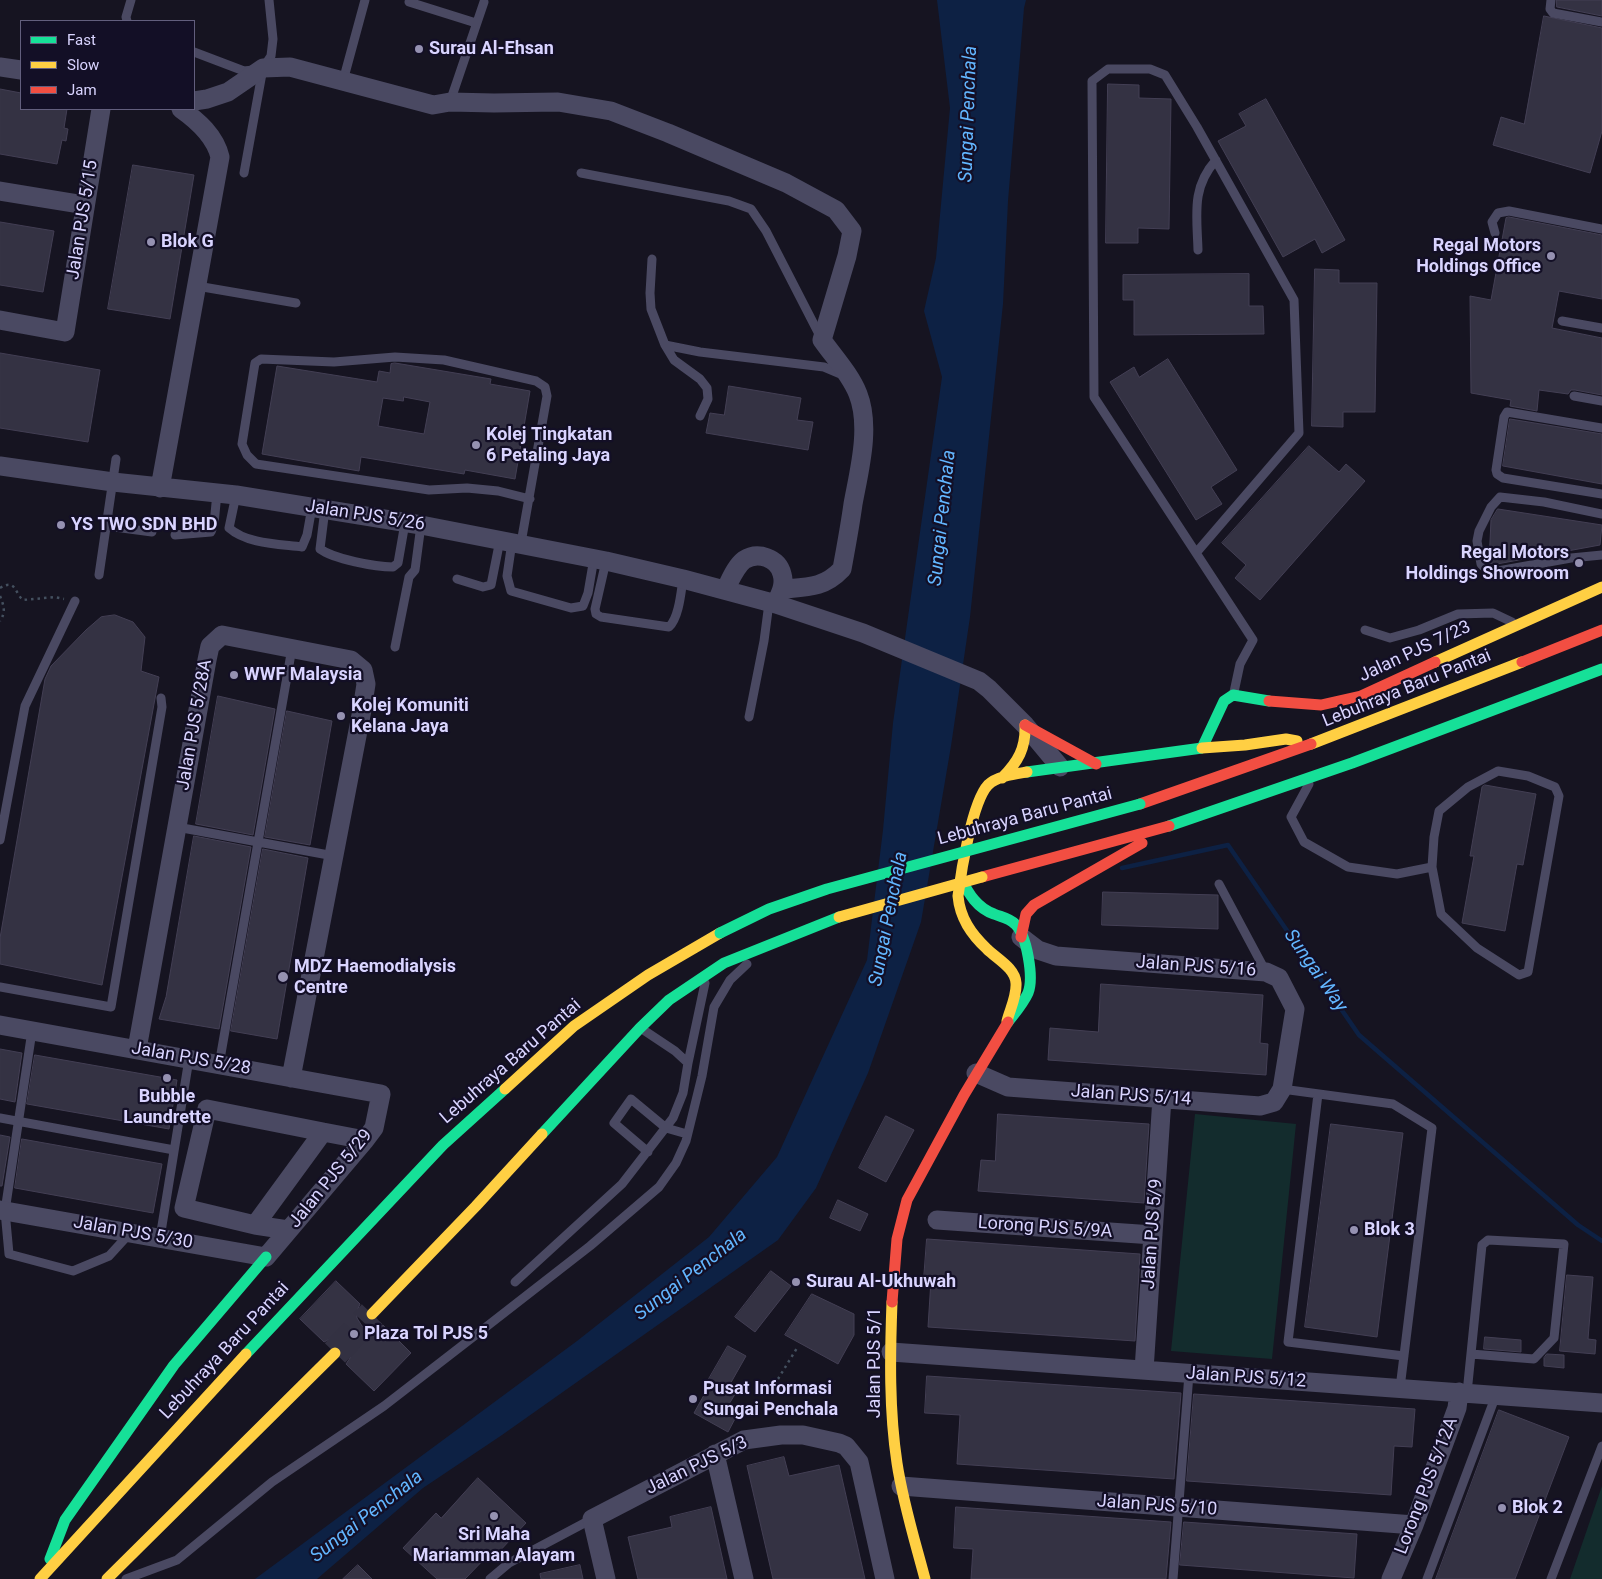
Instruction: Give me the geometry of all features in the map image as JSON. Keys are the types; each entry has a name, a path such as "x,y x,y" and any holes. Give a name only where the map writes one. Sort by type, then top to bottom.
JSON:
{"main road":[{"name":"Jalan PJS 7/23","path":"1233,695 1283,703 1321,705 1361,696 1602,587"},
{"name":"Lebuhraya Baru Pantai","path":"42,1576 233,1367 443,1146 574,1026 648,975 720,933 769,909 827,889 1140,804 1224,776 1314,744 1602,630"},
{"path":"372,1314 476,1206 640,1028 669,1000 724,964 836,918 1126,836 1166,827 1314,774 1352,763 1602,669"},
{"path":"1202,748 1224,701 1233,695"},
{"path":"1025,725 1049,740 1096,764"},
{"name":"Jalan PJS 5/1","path":"1007,1021 1016,991 1016,976 1012,970 978,941 961,912 958,898 975,810 981,796 991,782 1002,778 1016,765 1026,738 1025,725"},
{"path":"1002,778 1060,767 1096,764 1202,748 1245,745 1286,739 1314,744"},
{"path":"986,948 998,951 1013,946 1026,914 1034,905 1166,827"},
{"path":"961,879 972,900 986,911 1013,922 1017,926 1013,946 1030,973 1031,983"},
{"name":"Jalan PJS 5/1","path":"925,1579 901,1486 893,1427 890,1352 895,1242 900,1219 908,1200 976,1073 1007,1021 1019,1007 1031,983"},
{"path":"42,1576 65,1520 81,1497 174,1365 266,1257"},
{"path":"107,1579 335,1353"}],"street":[{"path":"0,67 20,70"},
{"path":"195,101 208,99 228,92 263,68 290,67 433,105 450,102 558,102 611,111 668,132 786,183 836,210 852,231 847,256 822,340 848,376 858,395 864,436 860,467 842,569 832,579 776,599"},
{"name":"Jalan PJS 5/15","path":"0,320 65,332 101,110"},
{"path":"160,488 220,157 218,147 212,139 196,120 182,110"},
{"path":"0,191 85,205"},
{"name":"Jalan PJS 5/26","path":"0,466 160,488 236,495 413,524 600,559 725,590 776,599 979,681 995,694 1025,725 1060,767"},
{"path":"725,590 738,566 744,560 760,556 774,562 780,568 783,576 776,599"},
{"name":"Jalan PJS 5/28A","path":"137,1050 210,646 222,635 351,660 364,670 366,684 362,710 291,1078"},
{"name":"Jalan PJS 5/16","path":"1013,946 1038,950 1056,956 1266,972 1279,978 1295,1009 1282,1089"},
{"path":"1031,983 1040,969 1056,956"},
{"name":"Jalan PJS 5/28","path":"0,1025 381,1094"},
{"name":"Jalan PJS 5/14","path":"976,1073 1008,1087 1260,1106 1274,1102 1282,1089"},
{"name":"Jalan PJS 5/29","path":"266,1257 374,1128 381,1094"},
{"name":"Jalan PJS 5/9","path":"1144,1370 1162,1098"},
{"path":"288,1230 255,1225 184,1208 207,1108 365,1140"},
{"path":"255,1225 323,1132"},
{"name":"Jalan PJS 5/30","path":"2,1210 266,1257"},
{"name":"Lorong PJS 5/9A","path":"937,1220 1153,1235"},
{"name":"Jalan PJS 5/12","path":"890,1352 1602,1402"},
{"name":"Lorong PJS 5/12A","path":"1391,1579 1414,1525 1463,1393"},
{"name":"Jalan PJS 5/3","path":"592,1519 744,1440 781,1435 803,1435 839,1442 846,1446 859,1462 885,1579"},
{"path":"716,1454 744,1579"},
{"name":"Jalan PJS 5/10","path":"901,1486 1414,1525"},
{"path":"592,1519 606,1579"}],"lane":[{"path":"127,20 131,0"},
{"path":"244,173 263,68 271,56 273,39 269,0"},
{"path":"343,81 365,0"},
{"path":"1551,0 1550,9 1554,13 1602,22"},
{"path":"409,2 476,23"},
{"path":"450,102 484,2"},
{"path":"195,52 244,71 263,68"},
{"path":"1196,553 1299,433 1294,300 1197,126 1164,75 1150,69 1108,69 1092,82 1094,397 1196,553 1253,640 1240,664 1233,695"},
{"path":"1198,250 1197,195 1207,171 1216,160"},
{"path":"581,173 729,201 751,209 766,231 822,340"},
{"path":"1495,232 1492,222 1498,213 1509,211 1602,229"},
{"path":"652,259 651,309 665,345 674,360 700,379 707,388 708,399 700,416"},
{"path":"197,286 296,303"},
{"path":"1562,321 1602,328"},
{"path":"665,345 700,352 824,367 848,376"},
{"path":"457,579 483,587 492,585 530,499 547,396 545,386 536,381 444,360 395,357 334,362 260,360 255,363 242,444 247,455 256,464 429,490 468,488 498,491 530,499"},
{"path":"1574,396 1602,401"},
{"path":"1602,428 1507,412 1504,417 1496,470 1497,474 1503,478 1602,494"},
{"path":"99,575 116,459"},
{"path":"175,535 211,532 217,493"},
{"path":"236,495 229,528 244,538 275,544 302,547 319,508"},
{"path":"1602,514 1544,502 1500,497 1491,507 1479,531 1477,541 1481,564 1486,569 1498,571 1571,558 1602,556"},
{"path":"319,508 320,549 327,554 380,567 393,567 398,563 413,524"},
{"path":"395,647 409,577 414,570 413,524"},
{"path":"107,526 152,532"},
{"path":"511,541 507,576 511,591 571,608 583,606 600,559"},
{"path":"600,559 595,609 596,614 601,617 669,627 672,624 679,602 683,579"},
{"path":"749,717 764,641 776,599"},
{"path":"0,840 25,706 75,601"},
{"path":"1365,630 1390,638 1419,630 1458,614 1493,613 1517,624"},
{"path":"219,1064 292,648"},
{"path":"0,987 111,1007 162,708 161,698"},
{"path":"1498,771 1528,776 1556,787 1559,796 1528,972 1519,975 1477,948 1441,914 1432,867 1434,837 1439,811 1468,787 1498,771"},
{"path":"1314,774 1290,817 1304,842 1348,867 1397,874 1432,867"},
{"path":"177,828 334,856"},
{"path":"1219,884 1266,972"},
{"path":"126,1579 177,1560 272,1482 384,1406 590,1246 658,1187 676,1163 687,1134 702,1076 714,1007 730,980 747,964 786,946 836,918"},
{"path":"515,1282 622,1184 673,1118 683,1093 707,975"},
{"path":"640,1028 675,1051 688,1063"},
{"path":"32,1030 2,1210 9,1254 73,1271 109,1256 130,1233"},
{"path":"160,1238 189,1059"},
{"path":"1282,1089 1393,1104 1432,1128 1400,1388"},
{"path":"1318,1094 1288,1342 1404,1356"},
{"path":"648,1152 614,1123 631,1099 666,1128 687,1134"},
{"path":"0,1118 174,1150"},
{"path":"1463,1393 1472,1354 1482,1245 1488,1240 1564,1244 1554,1338 1534,1358 1472,1354"},
{"path":"1173,1579 1189,1374"},
{"path":"1427,1579 1496,1395"},
{"path":"1551,1579 1602,1446"},
{"path":"490,1579 509,1563 592,1519"}],"path":[{"path":"0,588 5,585 13,586 22,600 55,597 75,601"},
{"path":"0,596 4,607 4,615 0,621"},
{"path":"778,1379 797,1348"}],"green space":[{"path":"1195,1114 1296,1124 1272,1359 1171,1351"},
{"path":"1602,1486 1602,1579 1570,1579"}],"water":[{"name":"Sungai Penchala","path":"937,0 1026,0 1008,201 1003,304 970,617 951,746 921,922 868,1073 816,1188 778,1240 502,1435 423,1488 317,1579 255,1579 577,1341 709,1237 777,1157 867,960 883,830 893,723 942,377 924,311 936,258 950,108"}],"building":[{"path":"1557,0 1602,0 1602,16 1557,7"},
{"path":"1544,16 1602,28 1602,131 1590,173 1493,145 1501,117 1524,124"},
{"path":"1108,84 1139,85 1139,98 1171,99 1169,229 1138,228 1138,243 1106,243"},
{"path":"0,89 20,93 20,110 67,110 64,128 68,129 66,141 62,140 57,164 0,154"},
{"path":"1266,99 1345,240 1322,253 1315,239 1283,257 1218,141 1246,126 1239,114"},
{"name":"Blok G","path":"133,165 194,175 170,319 108,309"},
{"path":"1509,217 1602,235 1602,299 1559,291 1552,328 1602,338 1602,395 1575,390 1571,390 1568,394 1539,390 1537,411 1510,406 1511,400 1471,393 1470,296 1491,300 1506,218"},
{"path":"0,222 54,231 43,292 0,285"},
{"path":"1315,269 1339,270 1339,283 1377,283 1375,412 1343,412 1343,427 1312,426"},
{"path":"1249,274 1249,306 1263,306 1264,334 1134,335 1134,300 1123,300 1123,275"},
{"path":"0,353 100,370 88,442 0,428"},
{"path":"1168,359 1237,470 1211,487 1222,504 1196,520 1110,382 1134,367 1139,377"},
{"path":"395,363 491,379 490,384 530,391 515,479 465,470 464,474 361,457 359,471 262,454 277,366 377,382 379,371 390,373 391,364","holes":["404,397 430,402 424,434 378,426 383,398 403,401"]},
{"path":"729,386 801,398 797,420 813,422 808,450 706,433 710,413 724,415"},
{"path":"1510,419 1602,434 1602,484 1503,466"},
{"path":"1309,446 1339,472 1346,464 1365,481 1260,600 1235,578 1246,565 1222,543"},
{"path":"1498,509 1602,525 1600,545 1497,564 1489,563 1491,520"},
{"path":"115,615 133,622 145,637 141,671 159,677 102,985 0,964 0,938 45,679 51,666 86,630 101,617"},
{"path":"218,696 275,709 253,835 196,824"},
{"path":"287,711 332,721 310,845 265,837"},
{"path":"1485,785 1536,794 1523,865 1517,864 1505,931 1462,923 1474,856 1470,856 1482,787"},
{"path":"194,836 251,847 219,1029 159,1019 166,997"},
{"path":"263,849 308,858 277,1039 231,1031"},
{"path":"1103,892 1218,895 1218,929 1102,925"},
{"path":"1101,984 1263,995 1260,1043 1268,1044 1266,1075 1048,1060 1050,1028 1098,1032"},
{"path":"0,1049 22,1053 15,1102 0,1099"},
{"path":"35,1055 177,1080 169,1129 27,1104"},
{"path":"998,1114 1149,1124 1144,1203 978,1191 981,1160 995,1161"},
{"path":"886,1116 914,1130 886,1182 859,1168"},
{"name":"Blok 3","path":"1331,1124 1403,1133 1377,1337 1305,1327"},
{"path":"0,1135 10,1137 2,1186 0,1186"},
{"path":"22,1139 162,1164 153,1213 15,1188"},
{"path":"838,1200 868,1214 860,1231 830,1218"},
{"path":"927,1239 1140,1254 1135,1341 928,1327 931,1280 924,1279"},
{"path":"771,1271 791,1286 755,1332 735,1317"},
{"path":"1567,1275 1593,1277 1588,1339 1596,1340 1595,1354 1560,1351"},
{"name":"Plaza Tol PJS 5","path":"336,1281 360,1304 357,1318 362,1326 376,1329 383,1325 411,1353 374,1391 346,1364 350,1358 350,1350 346,1342 340,1338 332,1338 324,1342 300,1319"},
{"path":"812,1294 854,1314 854,1335 838,1364 785,1335"},
{"path":"1485,1337 1521,1340 1521,1352 1484,1349"},
{"path":"728,1346 746,1356 729,1386 737,1391 726,1409 737,1415 728,1432 694,1413 709,1386 706,1384"},
{"path":"1547,1354 1564,1355 1564,1368 1544,1366 1544,1358"},
{"path":"927,1376 1181,1393 1174,1479 957,1464 960,1415 925,1413"},
{"path":"1194,1394 1415,1409 1412,1447 1394,1446 1391,1495 1187,1481"},
{"name":"Blok 2","path":"1499,1410 1569,1437 1515,1579 1436,1579"},
{"path":"784,1457 789,1476 839,1465 865,1579 773,1579 747,1466"},
{"path":"478,1478 526,1523 496,1555 492,1551 465,1579 437,1579 403,1548 436,1513 441,1518"},
{"path":"711,1507 727,1579 638,1579 628,1537 672,1527 670,1517"},
{"path":"956,1507 1171,1522 1166,1579 971,1579 973,1549 954,1548"},
{"path":"1184,1522 1357,1534 1354,1578 1180,1565"},
{"path":"358,1565 372,1579 343,1579"},
{"path":"580,1565 583,1579 541,1579 540,1574"}],"waterway":[{"name":"Sungai Way","path":"1122,868 1228,845 1359,1035 1578,1225 1602,1241"}],"tunnel":[{"path":"335,1353 372,1314"}],"traffic: fast":[{"path":"1169,826 1352,763 1602,669"},
{"path":"1027,772 1202,748 1224,701 1233,695 1269,701"},
{"path":"720,933 769,909 827,889 1140,804"},
{"path":"961,879 970,895 978,904 988,911 1013,922 1023,937 1030,967 1030,986 1024,1001 1008,1022"},
{"path":"542,1134 640,1028 669,1000 724,963 839,917"},
{"path":"246,1354 443,1145 505,1089"},
{"path":"50,1559 65,1520 174,1365 266,1257"}],"traffic: slow":[{"path":"1435,662 1602,587"},
{"path":"1311,744 1522,662"},
{"path":"1002,778 1020,754 1024,741 1025,725"},
{"path":"1202,748 1245,745 1286,739 1297,741"},
{"path":"1007,1021 1015,993 1015,978 1009,968 987,949 971,931 961,911 958,896 968,838 982,794 988,785 996,779 1027,772"},
{"path":"839,917 982,877"},
{"path":"505,1089 574,1026 648,975 720,933"},
{"path":"372,1314 542,1134"},
{"path":"892,1302 891,1383 894,1443 902,1493 925,1579"},
{"path":"107,1579 335,1353"},
{"path":"40,1579 246,1354"}],"traffic: jam":[{"path":"1522,662 1602,630"},
{"path":"1269,701 1321,705 1361,696 1435,662"},
{"path":"1025,725 1096,764"},
{"path":"1140,804 1311,744"},
{"path":"982,877 1169,826"},
{"path":"1021,937 1026,914 1034,905 1142,843"},
{"path":"892,1302 897,1239 907,1200 964,1095 1008,1022"}],"place":[{"name":"Surau Al-Ehsan","path":"419,49"},
{"name":"Blok G","path":"151,242"},
{"name":"Regal Motors Holdings Office","path":"1551,256"},
{"name":"Kolej Tingkatan 6 Petaling Jaya","path":"476,445"},
{"name":"YS TWO SDN BHD","path":"61,525"},
{"name":"Regal Motors Holdings Showroom","path":"1579,563"},
{"name":"WWF Malaysia","path":"234,675"},
{"name":"Kolej Komuniti Kelana Jaya","path":"341,716"},
{"name":"MDZ Haemodialysis Centre","path":"283,977"},
{"name":"Bubble Laundrette","path":"167,1078"},
{"name":"Blok 3","path":"1354,1230"},
{"name":"Surau Al-Ukhuwah","path":"796,1282"},
{"name":"Plaza Tol PJS 5","path":"354,1334"},
{"name":"Pusat Informasi Sungai Penchala","path":"693,1399"},
{"name":"Blok 2","path":"1502,1508"},
{"name":"Sri Maha Mariamman Alayam","path":"494,1516"}]}
